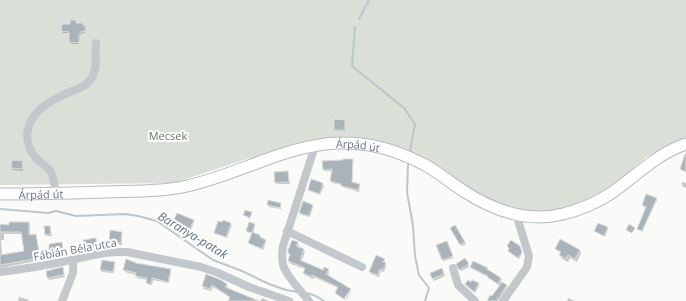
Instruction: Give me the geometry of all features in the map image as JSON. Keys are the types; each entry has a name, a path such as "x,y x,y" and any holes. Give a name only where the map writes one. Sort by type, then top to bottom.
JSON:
{"main road":[{"name":"Árpád út","path":"0,194 165,190 184,187 233,173 297,149 337,143 363,144 391,151 425,165 463,191 498,210 536,217 561,214 590,205 610,194 668,151 686,144"}],"street":[{"path":"56,193 51,172 45,165 36,159 30,149 27,135 30,120 46,103 81,88 91,80 95,70 96,43"},
{"path":"309,301 298,288 284,266 282,257 287,231 315,146"},
{"path":"503,301 527,267 529,256 516,214"},
{"path":"287,231 362,267"},
{"name":"Fábián Béla utca","path":"0,272 73,260 98,253 116,251 127,252 201,267 289,301"},
{"path":"62,301 73,273 73,260"},
{"path":"453,268 458,285 475,301"}],"green space":[{"name":"Mecsek","path":"0,0 686,0 686,140 677,142 646,157 621,179 594,196 562,212 514,212 462,186 393,145 358,137 296,143 174,183 0,185"}],"building":[{"path":"70,20 76,20 76,23 83,23 83,25 85,25 85,32 81,31 81,34 79,34 79,43 69,42 69,32 61,31 62,24 70,24"},
{"path":"334,119 345,120 345,130 334,130"},
{"path":"686,154 686,172 680,169"},
{"path":"353,159 352,182 360,184 358,190 341,186 341,184 330,181 332,169 323,170 322,161"},
{"path":"12,160 23,161 22,169 11,168"},
{"path":"288,171 289,182 275,183 274,172"},
{"path":"311,179 323,183 320,194 308,190"},
{"path":"646,194 657,198 642,231 637,229 646,207 642,205"},
{"path":"268,200 281,203 280,208 267,205"},
{"path":"303,201 313,205 309,216 299,213"},
{"path":"245,210 252,212 250,218 243,215"},
{"path":"177,213 194,220 190,229 173,222"},
{"path":"223,220 231,223 226,237 214,233 218,221 222,222"},
{"path":"9,222 29,222 29,235 36,234 40,258 0,265 0,255 24,251 21,232 0,232 0,224 9,225"},
{"path":"249,222 255,224 252,232 260,235 260,237 266,240 262,249 248,243 252,233 246,231"},
{"path":"598,223 608,227 604,236 594,231"},
{"path":"629,224 635,228 632,233 626,230"},
{"path":"455,225 465,242 460,245 450,228"},
{"path":"44,226 50,226 51,234 45,235"},
{"path":"110,230 122,232 121,243 109,242"},
{"path":"96,238 97,246 84,248 83,240"},
{"path":"560,239 580,250 575,259 568,255 566,259 559,255 561,252 555,249"},
{"path":"292,240 298,242 296,246 304,249 300,260 323,270 324,267 329,269 326,274 351,289 344,299 335,293 338,287 312,275 312,277 303,273 305,268 288,261 290,254 288,253 288,250"},
{"path":"511,240 520,246 522,252 518,258 508,251 509,248 507,246"},
{"path":"447,241 453,256 442,260 436,245"},
{"path":"62,242 63,251 49,252 49,244"},
{"path":"376,255 385,259 383,262 386,263 383,270 380,269 378,275 369,272"},
{"path":"465,258 469,264 459,270 456,264"},
{"path":"126,259 136,263 171,269 168,282 152,278 151,284 146,283 147,278 135,276 136,273 123,270"},
{"path":"102,260 115,262 113,272 100,270"},
{"path":"473,261 488,268 487,269 501,278 498,284 487,277 488,276 470,267"},
{"path":"63,267 64,275 47,278 46,271"},
{"path":"442,268 444,274 432,279 430,273"},
{"path":"206,274 227,284 225,287 259,301 228,301 230,297 212,285 210,289 202,286"},
{"path":"468,280 479,283 474,292 465,284"},
{"path":"502,282 507,285 498,301 487,301 490,295 492,296"}],"waterway":[{"path":"359,19 369,0"},
{"path":"355,27 352,66 404,108 415,124 410,151"},
{"path":"408,165 407,192 413,226 415,256 419,275 429,288 425,301"},
{"name":"Baranya-patak","path":"0,209 48,213 56,211 76,216 125,214 157,221 213,260 242,271 269,284 286,290 298,292"},
{"name":"Baranya-patak","path":"305,293 313,294 324,301"}]}
